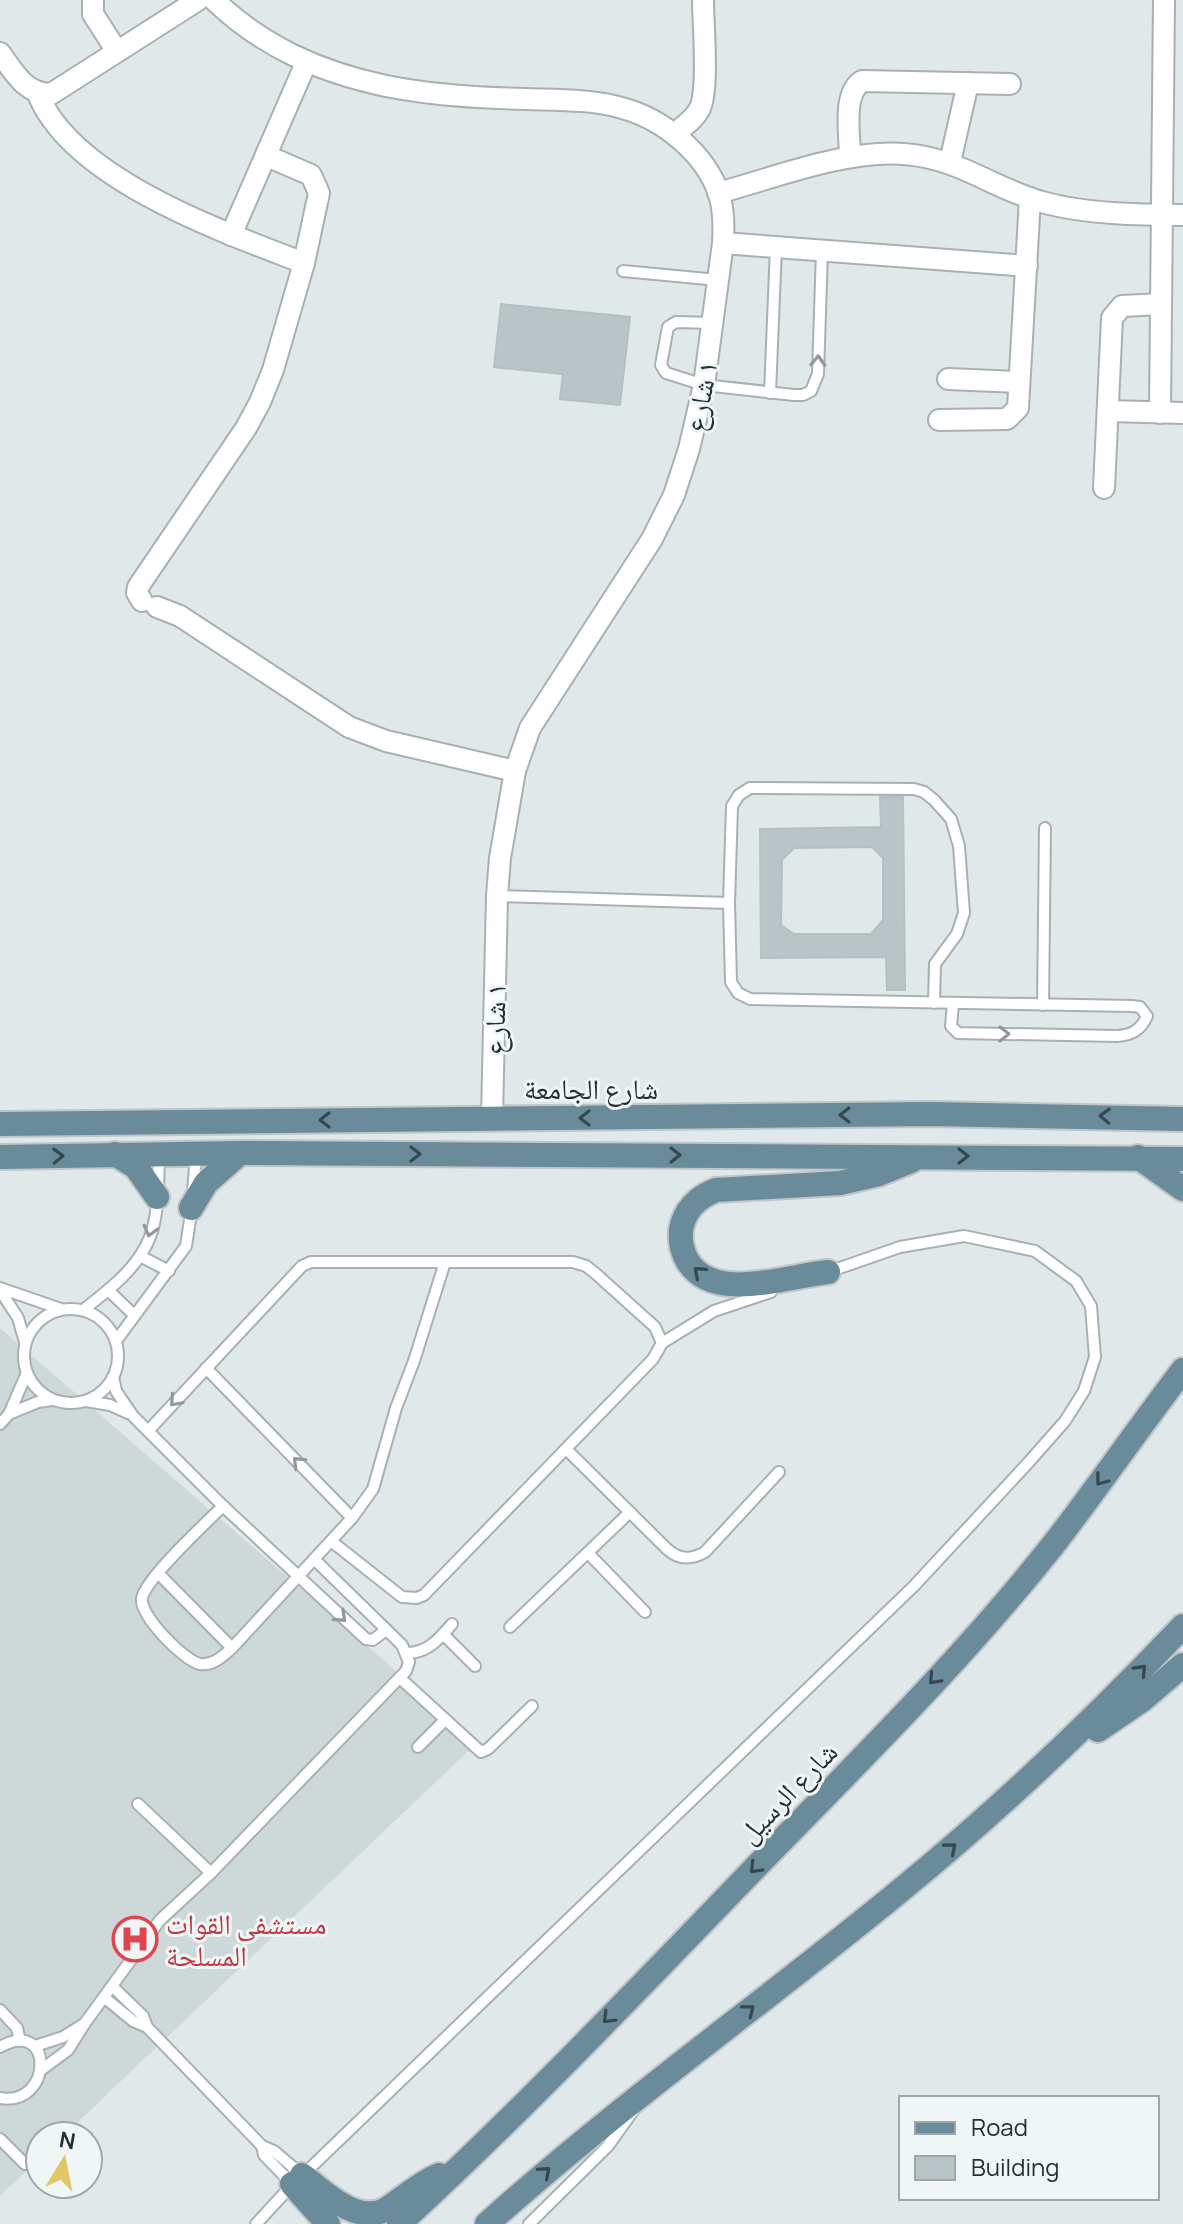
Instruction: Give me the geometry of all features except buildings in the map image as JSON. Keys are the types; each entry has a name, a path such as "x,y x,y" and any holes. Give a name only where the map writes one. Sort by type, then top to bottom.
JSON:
{"main road":[{"name":"شارع الجامعة","path":"0,1124 946,1114 1183,1119"},
{"path":"191,1208 216,1171 240,1153"},
{"path":"0,1157 240,1153 1183,1159"},
{"path":"115,1154 136,1167 157,1197"},
{"path":"828,1272 746,1284 713,1283 696,1272 684,1255 681,1235 686,1215 698,1199 716,1190 840,1183 879,1174 923,1156"},
{"path":"1138,1157 1183,1189"},
{"name":"شارع الرسيل","path":"399,2224 457,2171 853,1767 978,1632 1056,1541 1136,1434 1149,1402 1182,1367"},
{"path":"487,2224 580,2143 901,1891 1040,1770 1107,1706 1183,1626"},
{"path":"1040,1770 1142,1700 1183,1665"},
{"path":"297,2180 340,2205 365,2214 383,2211 429,2179 457,2171"},
{"path":"297,2180 328,2224"}],"street":[{"path":"93,0 93,14 116,50"},
{"path":"38,94 51,94 198,0"},
{"name":"١ شارع","path":"214,0 248,30 306,63 360,80 430,93 595,102 623,108 650,119 674,134 692,151 718,193 724,226 723,243 704,385 689,449 652,539 530,728 515,771 504,828 497,896 492,1118"},
{"path":"674,134 691,121 701,107 703,0"},
{"path":"1160,413 1164,0"},
{"path":"0,53 19,79 38,94 55,125 93,159 154,200 231,235 304,263"},
{"path":"231,235 306,63"},
{"path":"850,157 850,99 856,85 870,79 1010,84"},
{"path":"950,162 968,83"},
{"path":"718,193 850,157 900,153 950,162 1030,198 1069,208 1183,215"},
{"path":"267,156 311,175 316,183 317,203 304,263 273,370 246,428 142,580 137,593 149,604 180,616 349,727 386,741 515,771"},
{"path":"939,420 1007,419 1018,408 1030,198"},
{"path":"723,243 1027,266"},
{"path":"1104,488 1112,318 1122,306 1161,304"},
{"path":"948,379 1019,382"},
{"path":"1108,411 1183,413"}],"lane":[{"path":"770,393 776,247"},
{"path":"712,323 676,322 668,327 661,365 666,373 704,385 803,395 811,391 817,383 822,251"},
{"path":"623,271 718,280"},
{"path":"934,1003 935,964 962,924 965,902 951,819 924,792 899,787 750,788 739,795 732,806 729,903 731,982 738,993 750,999 953,1004 1140,1007 1147,1016 1133,1033 1117,1036 963,1033 951,1026 953,1004"},
{"path":"1043,1005 1045,828"},
{"path":"497,896 729,903"},
{"path":"116,1341 186,1246 197,1153"},
{"path":"83,1310 108,1290 140,1256 151,1235 159,1154"},
{"path":"256,2224 297,2180 914,1586 1019,1474 1065,1421 1084,1391 1095,1357 1093,1315 1088,1297 1076,1281 1035,1251 964,1236 900,1247 714,1311 662,1343 653,1359 424,1595 409,1599 395,1593 331,1541"},
{"path":"140,1256 169,1271"},
{"path":"148,1431 302,1266 311,1262 556,1260 586,1266 655,1327 662,1343"},
{"path":"223,1506 158,1573 142,1595 142,1608 159,1630 190,1660 203,1665 218,1661 232,1648 352,1518 378,1479 396,1408 445,1262"},
{"path":"0,1289 63,1309 83,1310 100,1319 116,1341 118,1361 105,1389 85,1401"},
{"path":"0,1289 18,1318 25,1343 26,1375 9,1414 0,1424"},
{"path":"108,1290 134,1315"},
{"path":"25,1343 36,1324 63,1309"},
{"path":"206,1368 352,1518"},
{"path":"26,1375 40,1392 53,1400"},
{"path":"113,1377 116,1391 133,1416 298,1577 366,1639 373,1640 386,1630"},
{"path":"9,1414 23,1407 53,1400 110,1405 133,1416"},
{"path":"566,1449 672,1553 683,1558 705,1552 779,1472"},
{"path":"510,1627 630,1512"},
{"path":"588,1553 645,1612"},
{"path":"41,2070 68,2050 160,1920 211,1873 400,1678 409,1662 407,1653 386,1630 314,1559"},
{"path":"158,1573 232,1648"},
{"path":"407,1653 424,1651 452,1624"},
{"path":"443,1634 475,1666"},
{"path":"400,1678 473,1748 485,1752 532,1706"},
{"path":"418,1747 444,1721"},
{"path":"138,1804 211,1873"},
{"path":"113,1987 143,2016 147,2027"},
{"path":"105,1998 133,2021 147,2027 262,2146 266,2157 297,2180"},
{"path":"0,2010 17,2028 20,2041"},
{"path":"0,2047 20,2041 35,2046 63,2037 85,2023"},
{"path":"0,2098 13,2098 31,2088 41,2070 42,2061 35,2046"},
{"path":"529,2224 608,2146 637,2104 660,2080"},
{"path":"0,2139 24,2163"}],"shaded area":[{"name":"مستشفى القوات المسلحة","path":"0,1328 478,1742 80,2120 24,2120 24,2173 0,2196"}],"place":[{"name":"مستشفى القوات المسلحة","path":"135,1939"}]}
